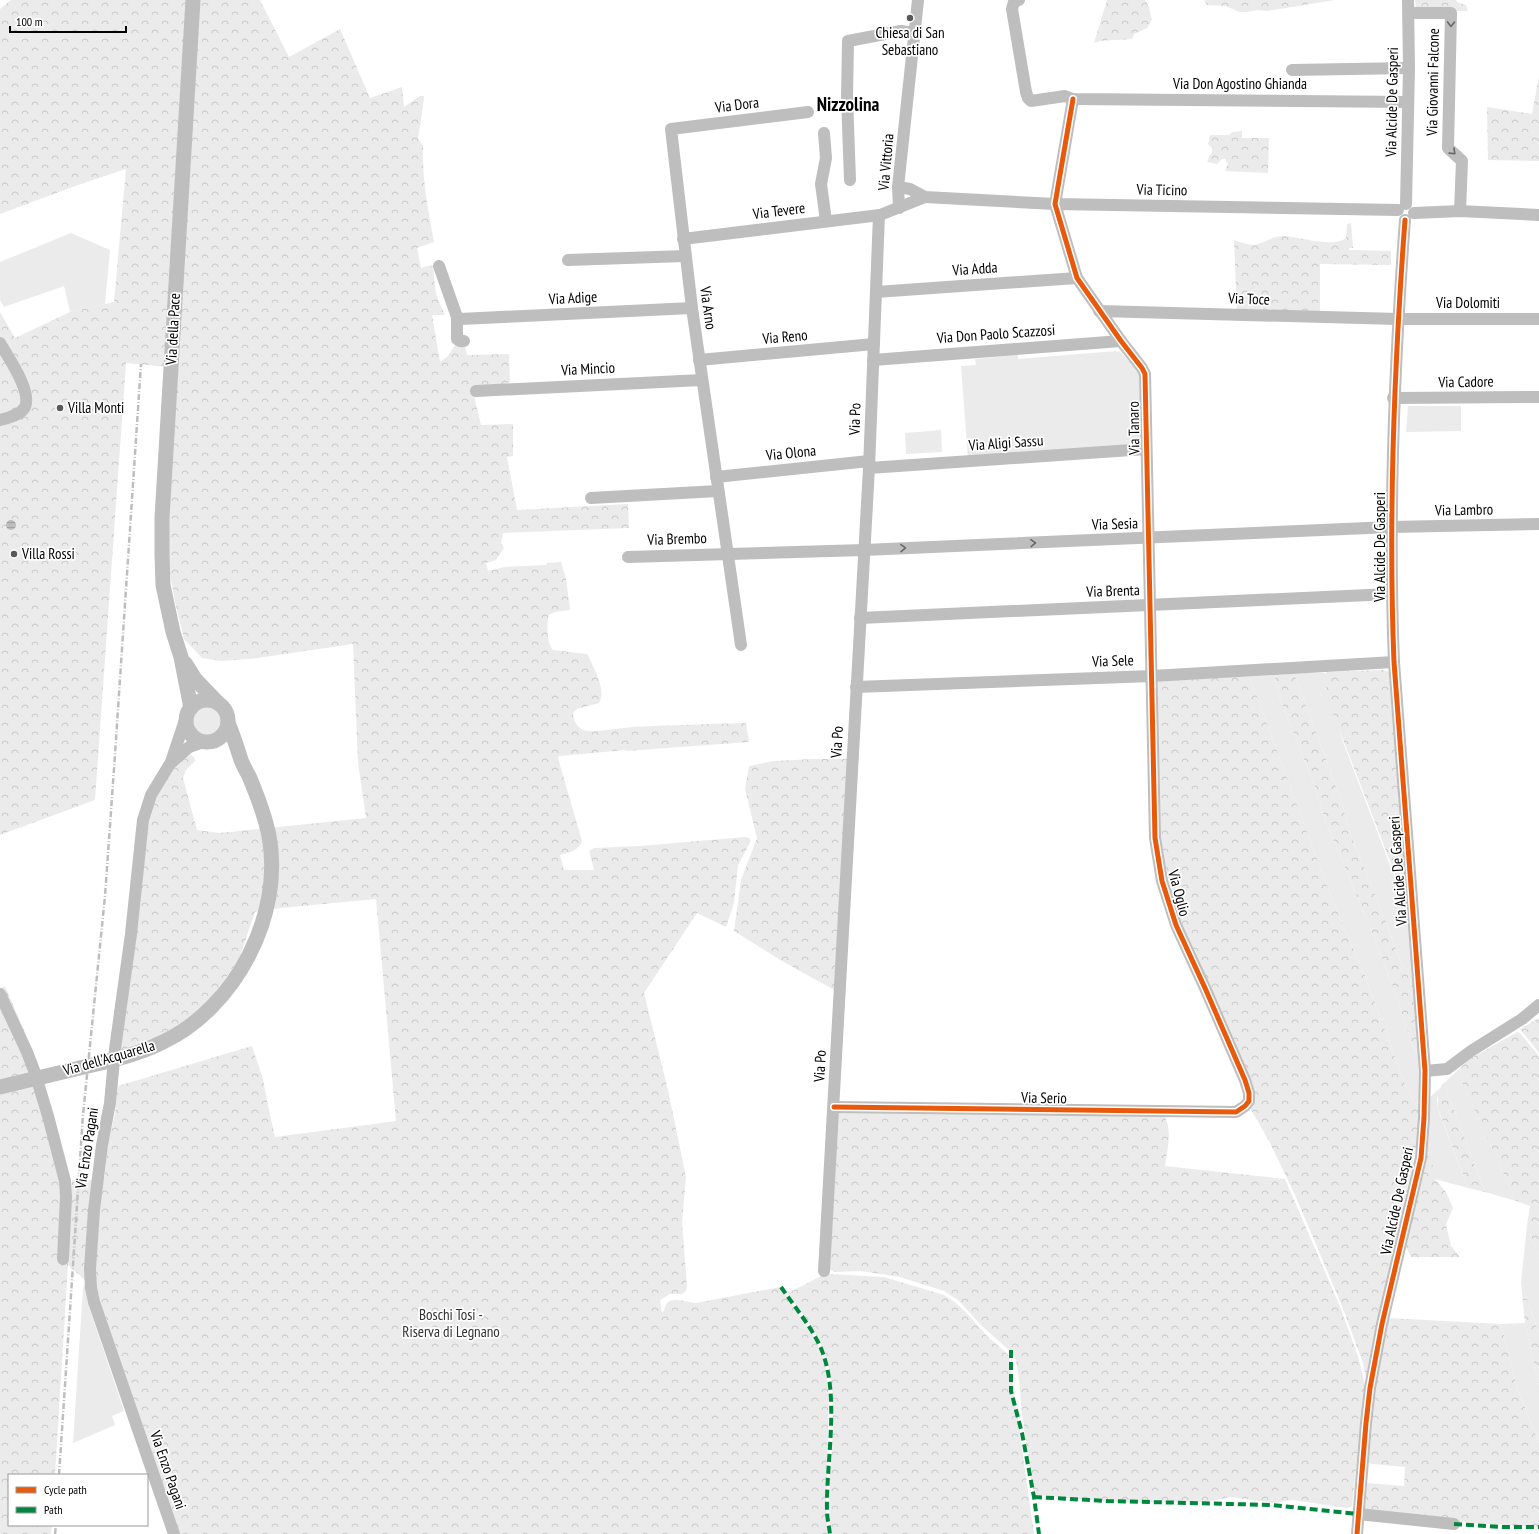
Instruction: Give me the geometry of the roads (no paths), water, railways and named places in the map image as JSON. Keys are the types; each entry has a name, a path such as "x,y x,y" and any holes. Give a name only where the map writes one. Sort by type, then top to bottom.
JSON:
{"main road":[{"name":"Via della Pace","path":"193,0 162,518 162,567 163,585 172,632 181,657 195,679 218,704"},
{"name":"Via della Pace","path":"181,657 188,714"},
{"path":"210,742 224,733 228,723 226,712 218,704 207,700 201,701 188,714 188,732 197,740 210,742 241,760"},
{"name":"Via dell'Acquarella","path":"0,1087 129,1056 163,1042 193,1025 223,995 236,978 246,962 259,933 265,913 271,880 272,859 269,837 263,813 241,760 228,723"}],"street":[{"name":"Via Vittoria","path":"904,206 904,188 918,0"},
{"name":"Via Don Agostino Ghianda","path":"1020,0 1014,2 1012,9 1024,81 1028,98 1031,101 1065,96 1073,99 1408,102"},
{"name":"Via Alcide De Gasperi","path":"1357,1534 1370,1388 1382,1324 1421,1158 1424,1118 1425,1071 1394,662 1391,594 1393,398 1406,212 1409,68 1408,0"},
{"name":"Via Giovanni Falcone","path":"1409,13 1451,13 1448,148 1462,161 1460,211"},
{"path":"850,180 847,97 848,41 901,31 915,33"},
{"path":"1292,70 1409,68"},
{"path":"1055,204 1073,99"},
{"name":"Via Dora","path":"670,129 808,112"},
{"name":"Via Arno","path":"670,129 699,360 741,645"},
{"path":"824,133 826,158 821,184 826,221"},
{"path":"904,188 925,197"},
{"name":"Via Ticino","path":"925,197 1055,204 1406,212 1460,211 1539,215"},
{"name":"Via Tevere","path":"683,239 879,215 925,197"},
{"name":"Via Tanaro","path":"1055,204 1077,278 1099,311 1144,372 1152,676"},
{"name":"Via Po","path":"824,1271 869,464 879,215"},
{"path":"568,260 685,256"},
{"path":"439,266 457,317 458,339 460,341 464,341"},
{"name":"Via Adda","path":"876,292 1077,278"},
{"name":"Via Adige","path":"457,317 460,319 692,308"},
{"name":"Via Toce","path":"1099,311 1398,319"},
{"name":"Via Dolomiti","path":"1398,319 1539,319"},
{"name":"Via Don Paolo Scazzosi","path":"873,360 1121,341"},
{"path":"0,343 21,380 26,399 25,406 21,411 0,420"},
{"name":"Via Reno","path":"699,360 874,344"},
{"name":"Via Mincio","path":"476,390 702,380"},
{"name":"Via Cadore","path":"1393,398 1539,397"},
{"name":"Via Aligi Sassu","path":"869,464 1146,449"},
{"name":"Via Olona","path":"716,477 869,464"},
{"path":"591,498 718,491"},
{"name":"Via Lambro","path":"1391,527 1539,524"},
{"name":"Via Sesia","path":"727,554 1148,539 1391,527"},
{"name":"Via Brembo","path":"628,557 727,554"},
{"name":"Via Brenta","path":"860,618 1391,594"},
{"name":"Via Sele","path":"856,687 1152,676 1394,662"},
{"name":"Via Oglio","path":"1152,676 1155,838 1162,881 1183,943 1205,988 1245,1080 1249,1093 1249,1101"},
{"name":"Via Enzo Pagani","path":"174,1534 119,1378 91,1288 90,1269 93,1216 102,1145 110,1103 114,1049 131,934 143,820 150,795 171,762 188,714"},
{"name":"Via Enzo Pagani","path":"171,762 189,747 210,742"},
{"path":"0,994 27,1052 37,1079 65,1181 66,1198 63,1259"},
{"path":"1425,1071 1447,1069 1471,1051 1522,1019 1539,1005"},
{"name":"Via Serio","path":"834,1107 1236,1112 1245,1106 1249,1101"},
{"path":"1358,1514 1454,1524"}],"railway":[{"path":"59,1474 83,1115 105,896 141,364"},
{"path":"55,1534 56,1526"}],"place":[{"name":"Chiesa di San Sebastiano","path":"910,18"},
{"name":"Villa Monti","path":"60,408"},
{"name":"Villa Rossi","path":"14,554"}],"district":[{"name":"Nizzolina","path":"848,104"}],"park label":[{"name":"Boschi Tosi - Riserva di Legnano","path":"451,1324"}]}
